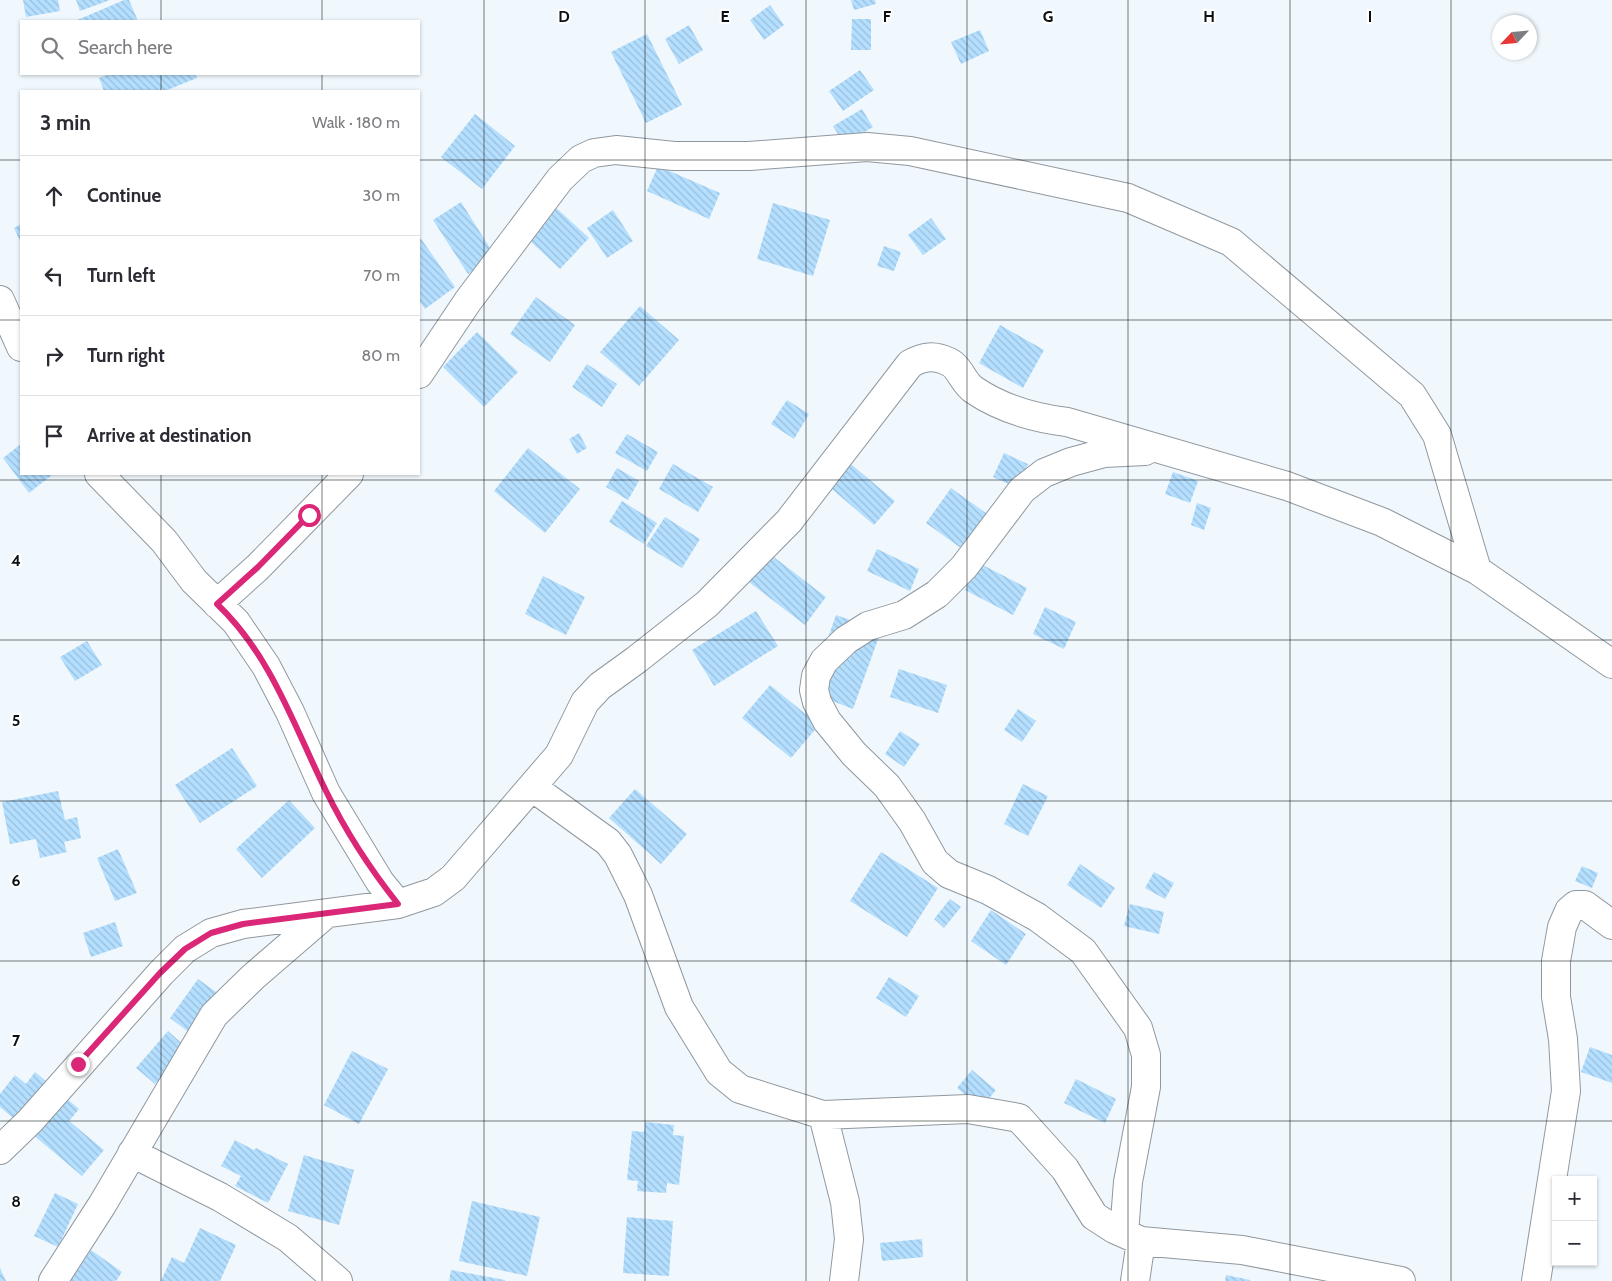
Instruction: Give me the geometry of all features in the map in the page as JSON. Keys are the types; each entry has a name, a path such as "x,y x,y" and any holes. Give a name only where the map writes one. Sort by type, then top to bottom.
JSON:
{"street":[{"path":"420,373 468,301 560,179 569,168 594,153 616,150 674,156 749,156 867,147 910,151 1128,198 1231,242 1412,395 1437,435 1477,570"},
{"path":"0,300 20,345"},
{"path":"0,1150 30,1121 160,973 185,949 211,933 243,924 398,904 434,892 453,878 559,755 585,702 600,686 707,604 790,521 910,364 923,357 935,357 951,362 964,381 974,390 1016,412 1037,418 1067,422 1169,450 1287,486 1382,522 1477,570 1612,664"},
{"path":"1135,1281 1128,1182 1146,1087 1146,1055 1138,1028 1083,951 1037,917 988,890 949,874 935,862 912,821 887,786 854,754 827,721 817,702 814,690 816,676 824,661 846,640 868,626 904,615 937,594 964,567 1022,490 1044,473 1071,462 1104,453 1169,450"},
{"path":"100,475 164,541 194,581 236,622 266,666 290,712 326,792 380,882 398,904"},
{"path":"217,604 258,567 348,475"},
{"path":"532,787 608,842 618,855 638,895 679,1007 719,1072 740,1089 823,1115 968,1109 1019,1118 1066,1169 1094,1216 1133,1237 1242,1250 1401,1281"},
{"path":"1536,1281 1566,1091 1563,1039 1556,997 1556,961 1562,926 1569,911 1576,905 1585,905 1612,925"},
{"path":"53,1281 102,1205 214,1015 253,977 326,914"},
{"path":"823,1115 845,1202 850,1239 844,1281"},
{"path":"132,1153 220,1197 288,1238 338,1281"}],"building":[{"path":"23,0 58,0 60,11 26,17"},
{"path":"76,0 110,0 80,11"},
{"path":"124,0 129,0 138,20 77,20"},
{"path":"851,0 875,0 876,4 854,10"},
{"path":"770,5 784,25 764,40 750,20"},
{"path":"852,19 871,19 871,50 851,50"},
{"path":"689,25 703,50 679,64 665,39"},
{"path":"980,30 989,51 961,64 951,42"},
{"path":"647,34 682,105 646,123 611,52"},
{"path":"860,70 874,90 843,111 829,91"},
{"path":"107,75 196,75 197,78 167,90 104,90 99,78"},
{"path":"862,109 873,127 844,144 833,126"},
{"path":"475,114 515,146 482,189 441,157"},
{"path":"658,166 720,193 709,219 647,191"},
{"path":"461,202 495,256 468,274 433,220"},
{"path":"773,203 830,220 813,276 757,259"},
{"path":"553,205 589,238 560,269 525,236"},
{"path":"613,210 633,241 607,258 587,228"},
{"path":"931,218 946,239 923,255 908,235"},
{"path":"20,225 20,241 14,228"},
{"path":"420,237 455,287 425,309 420,302"},
{"path":"884,246 901,252 894,271 877,266"},
{"path":"536,297 575,325 550,362 510,334"},
{"path":"640,306 679,340 639,386 600,352"},
{"path":"1000,325 1044,350 1023,388 979,363"},
{"path":"477,332 518,372 484,407 443,367"},
{"path":"587,364 617,384 602,407 572,387"},
{"path":"787,400 809,414 794,439 771,424"},
{"path":"579,433 587,448 577,454 569,439"},
{"path":"627,434 658,452 647,471 615,453"},
{"path":"20,445 20,475 52,475 29,493 3,458"},
{"path":"528,448 580,489 545,533 494,491"},
{"path":"1004,453 1028,464 1017,488 993,477"},
{"path":"846,460 895,501 874,525 826,484"},
{"path":"673,464 713,487 698,512 659,489"},
{"path":"617,468 639,481 628,500 606,487"},
{"path":"1173,472 1198,481 1190,503 1165,494"},
{"path":"951,488 990,516 965,551 926,523"},
{"path":"622,501 657,523 644,544 609,522"},
{"path":"1197,503 1211,508 1204,530 1191,525"},
{"path":"665,517 700,539 682,568 646,546"},
{"path":"762,548 826,597 805,625 741,576"},
{"path":"877,549 919,569 910,591 867,571"},
{"path":"979,563 1027,588 1013,615 965,590"},
{"path":"543,576 585,597 566,635 525,614"},
{"path":"1045,607 1076,622 1064,649 1033,634"},
{"path":"756,611 778,646 714,686 692,650"},
{"path":"836,615 881,631 853,709 809,692"},
{"path":"87,641 102,665 75,681 60,657"},
{"path":"899,669 947,685 938,713 890,697"},
{"path":"770,685 819,725 791,758 742,718"},
{"path":"1018,709 1036,721 1022,742 1004,730"},
{"path":"900,731 920,744 904,767 885,754"},
{"path":"232,748 257,786 200,823 175,785"},
{"path":"1023,784 1048,796 1028,836 1004,824"},
{"path":"635,789 687,834 661,864 609,818"},
{"path":"58,791 65,820 77,817 81,838 64,842 67,852 40,858 36,839 10,844 2,802"},
{"path":"289,800 315,828 262,878 236,849"},
{"path":"118,849 137,893 115,901 97,858"},
{"path":"881,852 938,888 907,937 850,901"},
{"path":"1080,864 1115,888 1101,908 1067,885"},
{"path":"1582,866 1598,873 1592,888 1575,881"},
{"path":"1154,872 1174,883 1165,899 1145,888"},
{"path":"950,899 961,907 944,928 934,919"},
{"path":"1130,904 1164,912 1159,934 1124,926"},
{"path":"991,910 1026,934 1006,965 971,941"},
{"path":"115,922 123,946 91,957 83,933"},
{"path":"889,977 919,996 906,1017 876,998"},
{"path":"198,979 219,994 190,1033 170,1018"},
{"path":"168,1031 187,1048 155,1084 136,1068"},
{"path":"1590,1047 1612,1055 1612,1083 1581,1072"},
{"path":"352,1051 388,1069 359,1124 324,1105"},
{"path":"972,1070 996,1090 981,1108 957,1088"},
{"path":"35,1072 79,1109 69,1121 104,1150 82,1176 0,1107 0,1094 15,1075 26,1084"},
{"path":"1076,1079 1116,1099 1105,1123 1064,1103"},
{"path":"645,1122 674,1125 673,1135 684,1136 679,1185 667,1183 666,1193 637,1191 638,1181 627,1180 632,1131 644,1132"},
{"path":"235,1140 288,1164 268,1203 235,1186 241,1176 221,1166"},
{"path":"304,1155 354,1170 339,1225 288,1211"},
{"path":"55,1193 78,1204 58,1247 34,1236"},
{"path":"472,1201 540,1217 527,1276 459,1261"},
{"path":"627,1217 673,1221 669,1276 623,1273"},
{"path":"200,1228 236,1245 220,1281 161,1281 172,1257 184,1263"},
{"path":"922,1239 923,1257 882,1261 880,1243"},
{"path":"91,1250 122,1272 116,1281 70,1281"},
{"path":"0,1268 6,1281 0,1281"},
{"path":"451,1270 505,1280 505,1281 449,1281"},
{"path":"1226,1275 1250,1280 1250,1281 1225,1281"}],"route":[{"path":"78,1064 160,973 185,949 211,933 243,924 398,904 380,882 326,792 290,712 266,666 236,622 217,604 258,567 309,515"}]}
